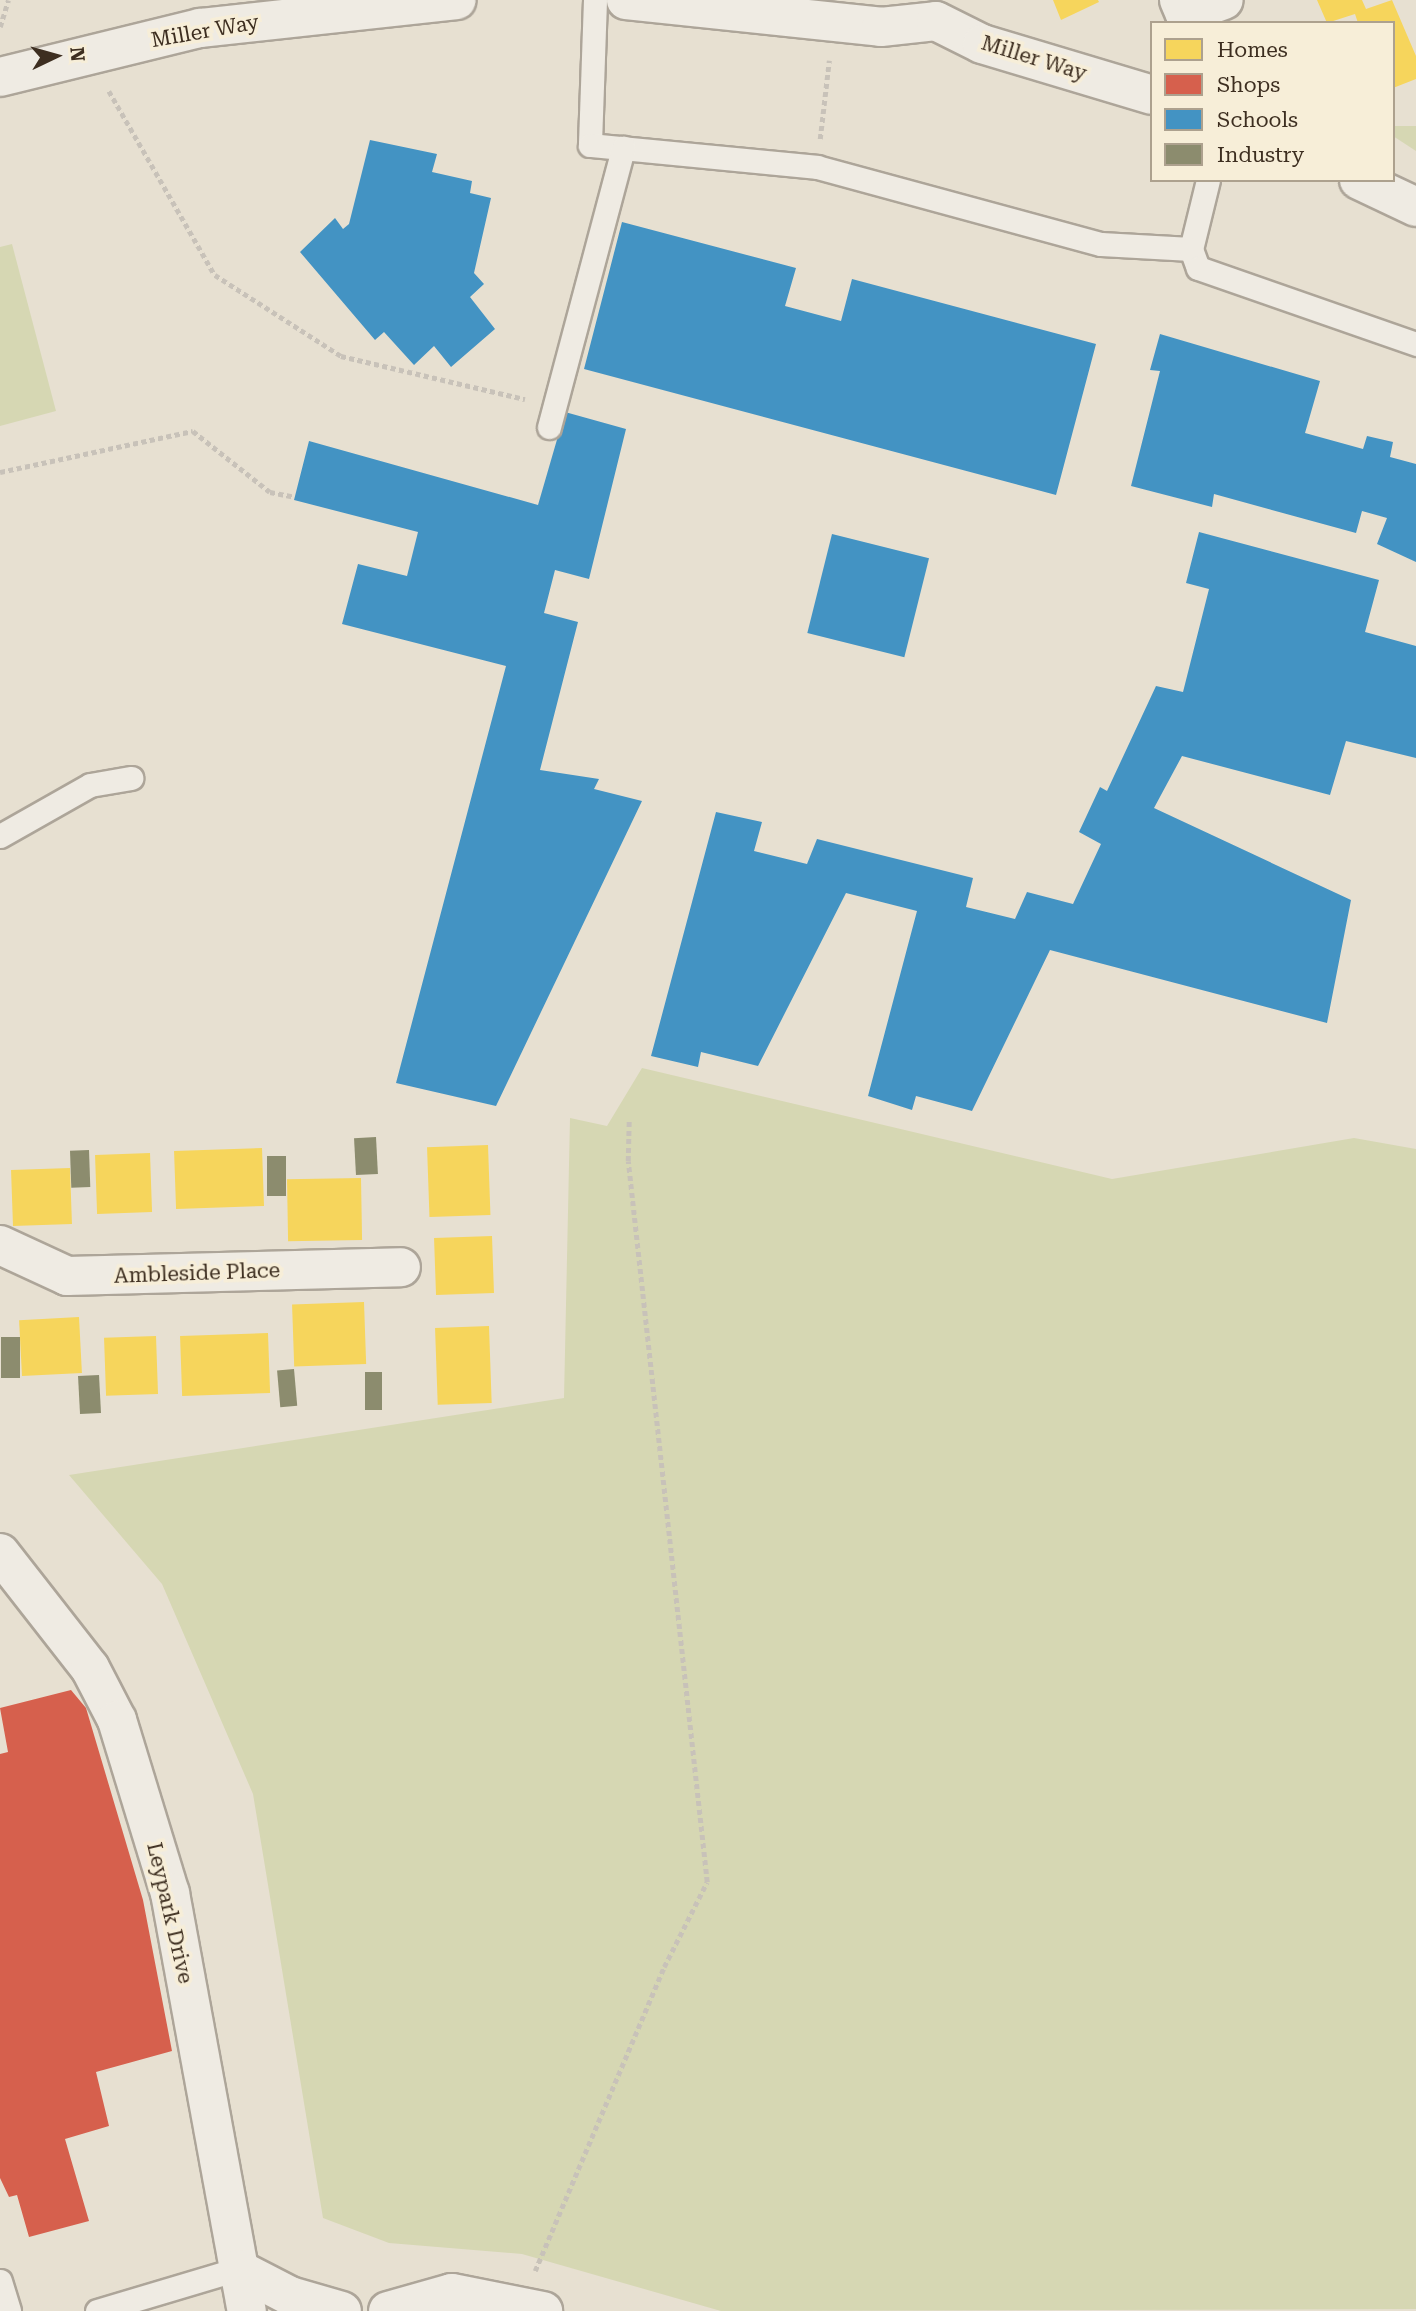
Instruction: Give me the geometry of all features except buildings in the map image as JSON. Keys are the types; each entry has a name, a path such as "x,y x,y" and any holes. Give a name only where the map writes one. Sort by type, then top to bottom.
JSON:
{"street":[{"name":"Miller Way","path":"0,77 200,28 456,0"},
{"name":"Miller Way","path":"626,0 881,27 939,10 982,44 1150,94"},
{"path":"1180,0 1185,14 1224,0"},
{"path":"1363,182 1416,207"},
{"name":"Ambleside Place","path":"0,1245 67,1276 401,1267"},
{"name":"Leypark Drive","path":"0,1553 90,1668 117,1720 170,1893 247,2311"},
{"path":"238,2269 290,2296 342,2311"},
{"path":"388,2311 452,2293 532,2308"}],"lane":[{"path":"595,0 590,145 817,167 1101,244 1191,249"},
{"path":"552,417 623,148"},
{"path":"1208,182 1191,249 1198,268 1416,344"},
{"path":"0,836 90,785 131,778"},
{"path":"97,2311 238,2269"},
{"path":"0,2281 9,2311"}],"path":[{"path":"0,27 8,0"},
{"path":"817,167 833,22"},
{"path":"88,54 215,275 341,356 552,417"},
{"path":"0,472 193,431 270,492 295,497"},
{"path":"532,2308 664,1967 707,1882 629,1175 629,1122"}],"green space":[{"path":"1395,126 1416,126 1416,151 1395,137"},
{"path":"12,244 56,411 0,426 0,247"},
{"path":"642,1068 1112,1179 1354,1138 1416,1149 1416,2309 721,2311 522,2254 389,2243 323,2218 253,1794 162,1584 69,1475 564,1398 570,1118 607,1126"}]}
